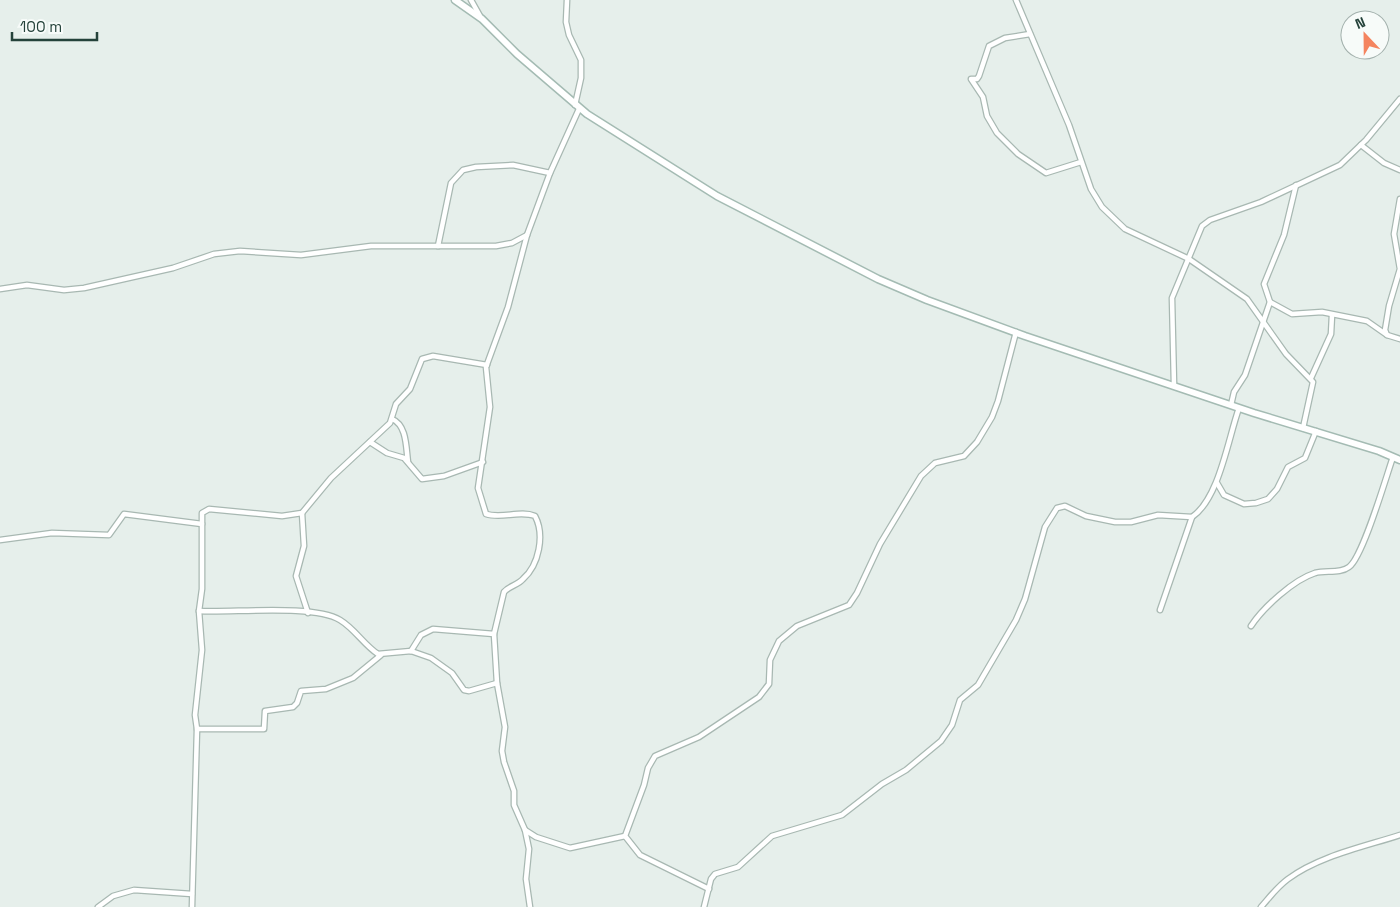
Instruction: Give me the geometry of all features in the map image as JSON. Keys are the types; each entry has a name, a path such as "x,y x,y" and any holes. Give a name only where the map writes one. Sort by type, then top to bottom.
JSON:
{"street":[{"path":"455,0 482,19 577,107 717,196 878,279 935,303 1016,332 1239,408 1316,431 1400,460"},
{"path":"471,0 482,19"},
{"path":"530,907 526,879 529,849 525,830 514,805 514,791 502,751 505,727 498,683 494,634 504,592 521,581 531,569 539,546 540,533 535,516 530,514 505,516 486,514 478,488 490,406 486,377 487,365 511,299 527,235 577,107 581,78 581,60 569,35 566,22 566,0"},
{"path":"1016,0 1069,125 1091,189 1108,214 1125,228 1189,259 1247,299 1286,354 1311,378 1314,387 1303,428"},
{"path":"1030,34 1011,36 989,46 979,76 977,79 971,79 983,97 987,116 997,133 1028,161 1046,172 1081,162"},
{"path":"1174,386 1172,298 1184,267 1205,223 1261,202 1335,168 1361,145 1400,99"},
{"path":"1361,145 1384,163 1400,170"},
{"path":"438,246 451,183 463,170 476,167 513,165 550,173"},
{"path":"1231,405 1234,392 1245,375 1270,302 1264,284 1290,217 1296,185"},
{"path":"1387,335 1385,330 1388,313 1400,269 1394,234 1400,199"},
{"path":"0,289 27,285 64,290 78,289 173,268 214,254 229,252 302,255 371,246 496,246 512,243 527,235"},
{"path":"1179,255 1184,267"},
{"path":"1270,302 1292,314 1322,312 1367,321 1387,335 1400,339"},
{"path":"1311,378 1331,334 1332,315"},
{"path":"625,836 644,785 648,768 655,756 699,736 759,697 769,684 770,660 779,641 797,626 849,605 857,593 880,544 921,476 935,464 964,456 977,442 992,417 998,401 1016,332"},
{"path":"192,907 197,729 195,715 202,650 198,611 202,589 202,513 208,510 282,516 302,512 331,478 392,419 396,404 410,389 422,359 432,356 487,365"},
{"path":"1160,610 1192,518 1199,511 1217,483 1229,436 1239,408"},
{"path":"392,419 403,428 408,462"},
{"path":"1217,483 1224,495 1244,504 1256,504 1268,499 1277,490 1288,467 1305,458 1316,431"},
{"path":"370,442 408,462 418,476 429,480 483,462"},
{"path":"1250,626 1262,612 1304,579 1320,572 1342,570 1352,564 1364,542 1393,457"},
{"path":"704,907 711,879 715,874 738,867 772,836 842,814 914,764 941,741 952,725 960,700 978,685 1021,610 1045,527 1057,508 1065,506 1086,516 1115,522 1131,522 1158,515 1192,518"},
{"path":"302,512 304,546 296,576 308,613"},
{"path":"0,540 52,533 109,535 124,514 202,524"},
{"path":"198,611 308,613 342,621 380,655"},
{"path":"411,651 421,635 433,629 494,634"},
{"path":"197,729 264,729 265,711 293,707 297,703 301,691 326,689 353,678 380,655 411,651 439,662 452,673 464,690 469,691 498,683"},
{"path":"525,830 536,837 570,848 625,836"},
{"path":"1260,907 1282,884 1297,873 1339,855 1400,835"},
{"path":"625,836 640,855 709,889"},
{"path":"98,907 113,896 134,890 192,894"}]}
